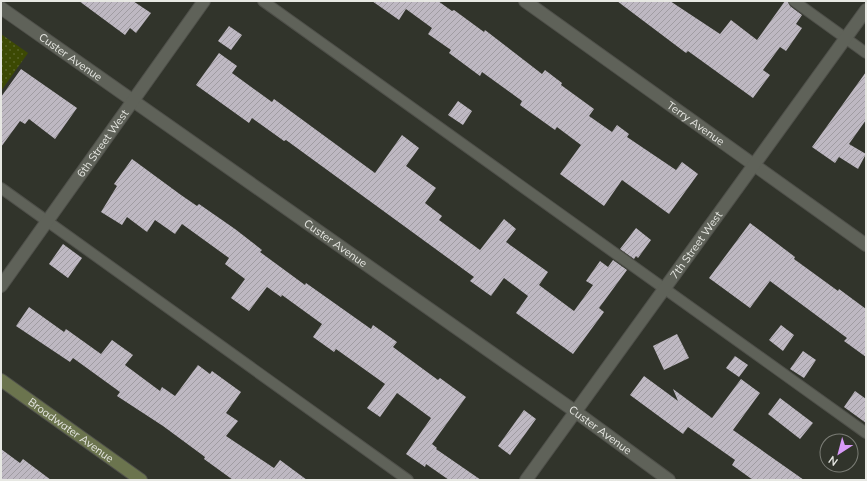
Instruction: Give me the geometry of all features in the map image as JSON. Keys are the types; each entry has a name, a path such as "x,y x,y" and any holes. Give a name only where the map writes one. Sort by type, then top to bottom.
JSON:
{"main road":[{"name":"Broadwater Avenue","path":"1,380 141,480"}],"street":[{"name":"6th Street West","path":"1,286 204,1"},
{"name":"Terry Avenue","path":"525,1 866,245"},
{"name":"Custer Avenue","path":"1,8 576,412 669,480"},
{"name":"7th Street West","path":"526,480 753,164 866,10"}],"lane":[{"path":"263,1 866,433"},
{"path":"794,1 866,53"},
{"path":"1,188 408,480"}],"green space":[{"path":"1,34 28,53 1,91"}],"building":[{"path":"79,1 133,1 151,13 136,33 130,28 125,35"},
{"path":"372,1 438,1 452,11 454,10 484,32 485,30 542,74 545,70 562,83 561,85 594,109 589,116 612,132 617,125 629,134 627,137 676,170 682,162 698,174 669,214 622,180 604,206 560,174 581,145 557,127 555,130 520,105 522,101 482,72 480,76 449,53 451,50 428,34 432,28 406,9 399,20"},
{"path":"617,1 670,1 720,34 731,20 757,40 785,1 788,1 790,6 802,15 796,24 802,28 786,51 780,47 763,70 770,75 753,98 688,51 686,53"},
{"path":"229,26 242,35 231,50 218,41"},
{"path":"219,53 237,66 232,73 272,102 274,99 375,173 402,135 419,148 406,166 436,188 425,203 442,216 439,220 480,250 504,219 516,229 506,242 548,272 539,285 574,311 593,285 586,281 600,261 608,267 613,260 627,270 599,308 604,312 573,354 516,313 528,296 504,278 491,296 470,281 474,277 286,140 284,141 252,118 249,123 196,85"},
{"path":"21,69 77,108 55,139 29,119 25,124 20,121 1,147 1,97"},
{"path":"866,72 866,120 849,144 866,154 858,169 839,157 835,163 812,147"},
{"path":"458,101 472,111 463,125 448,115"},
{"path":"132,159 197,206 199,204 235,229 262,250 260,252 305,285 306,283 371,329 373,325 397,342 393,347 438,380 440,378 466,397 432,444 437,448 436,449 481,480 449,480 426,464 425,467 406,454 431,418 397,393 380,417 367,408 385,384 336,349 334,352 313,337 322,324 282,295 281,297 267,287 249,311 231,298 245,279 225,264 229,258 182,224 175,234 155,220 147,232 127,217 122,225 101,212 117,186 114,184"},
{"path":"750,223 795,257 794,259 866,309 866,357 844,341 847,338 770,281 750,308 709,278"},
{"path":"636,228 651,240 638,258 636,256 634,259 620,249"},
{"path":"63,244 82,258 68,278 49,264"},
{"path":"29,307 64,332 66,329 101,354 112,340 133,355 125,365 160,391 162,387 175,396 198,365 210,374 212,371 241,392 226,413 238,421 226,436 274,468 280,460 307,480 233,480 163,426 117,396 120,392 73,358 70,362 16,326"},
{"path":"781,325 794,335 783,351 769,340"},
{"path":"677,334 689,358 664,370 653,346"},
{"path":"803,351 816,360 804,378 790,369"},
{"path":"735,356 748,365 739,377 726,368"},
{"path":"644,376 678,401 673,389 712,418 741,379 760,393 733,430 804,480 753,480 732,465 735,460 688,427 683,434 630,395"},
{"path":"855,391 866,399 866,423 844,407"},
{"path":"780,398 813,423 800,439 768,414"},
{"path":"524,410 536,419 510,455 498,446"},
{"path":"1,449 20,463 23,459 51,480 1,480"}]}
